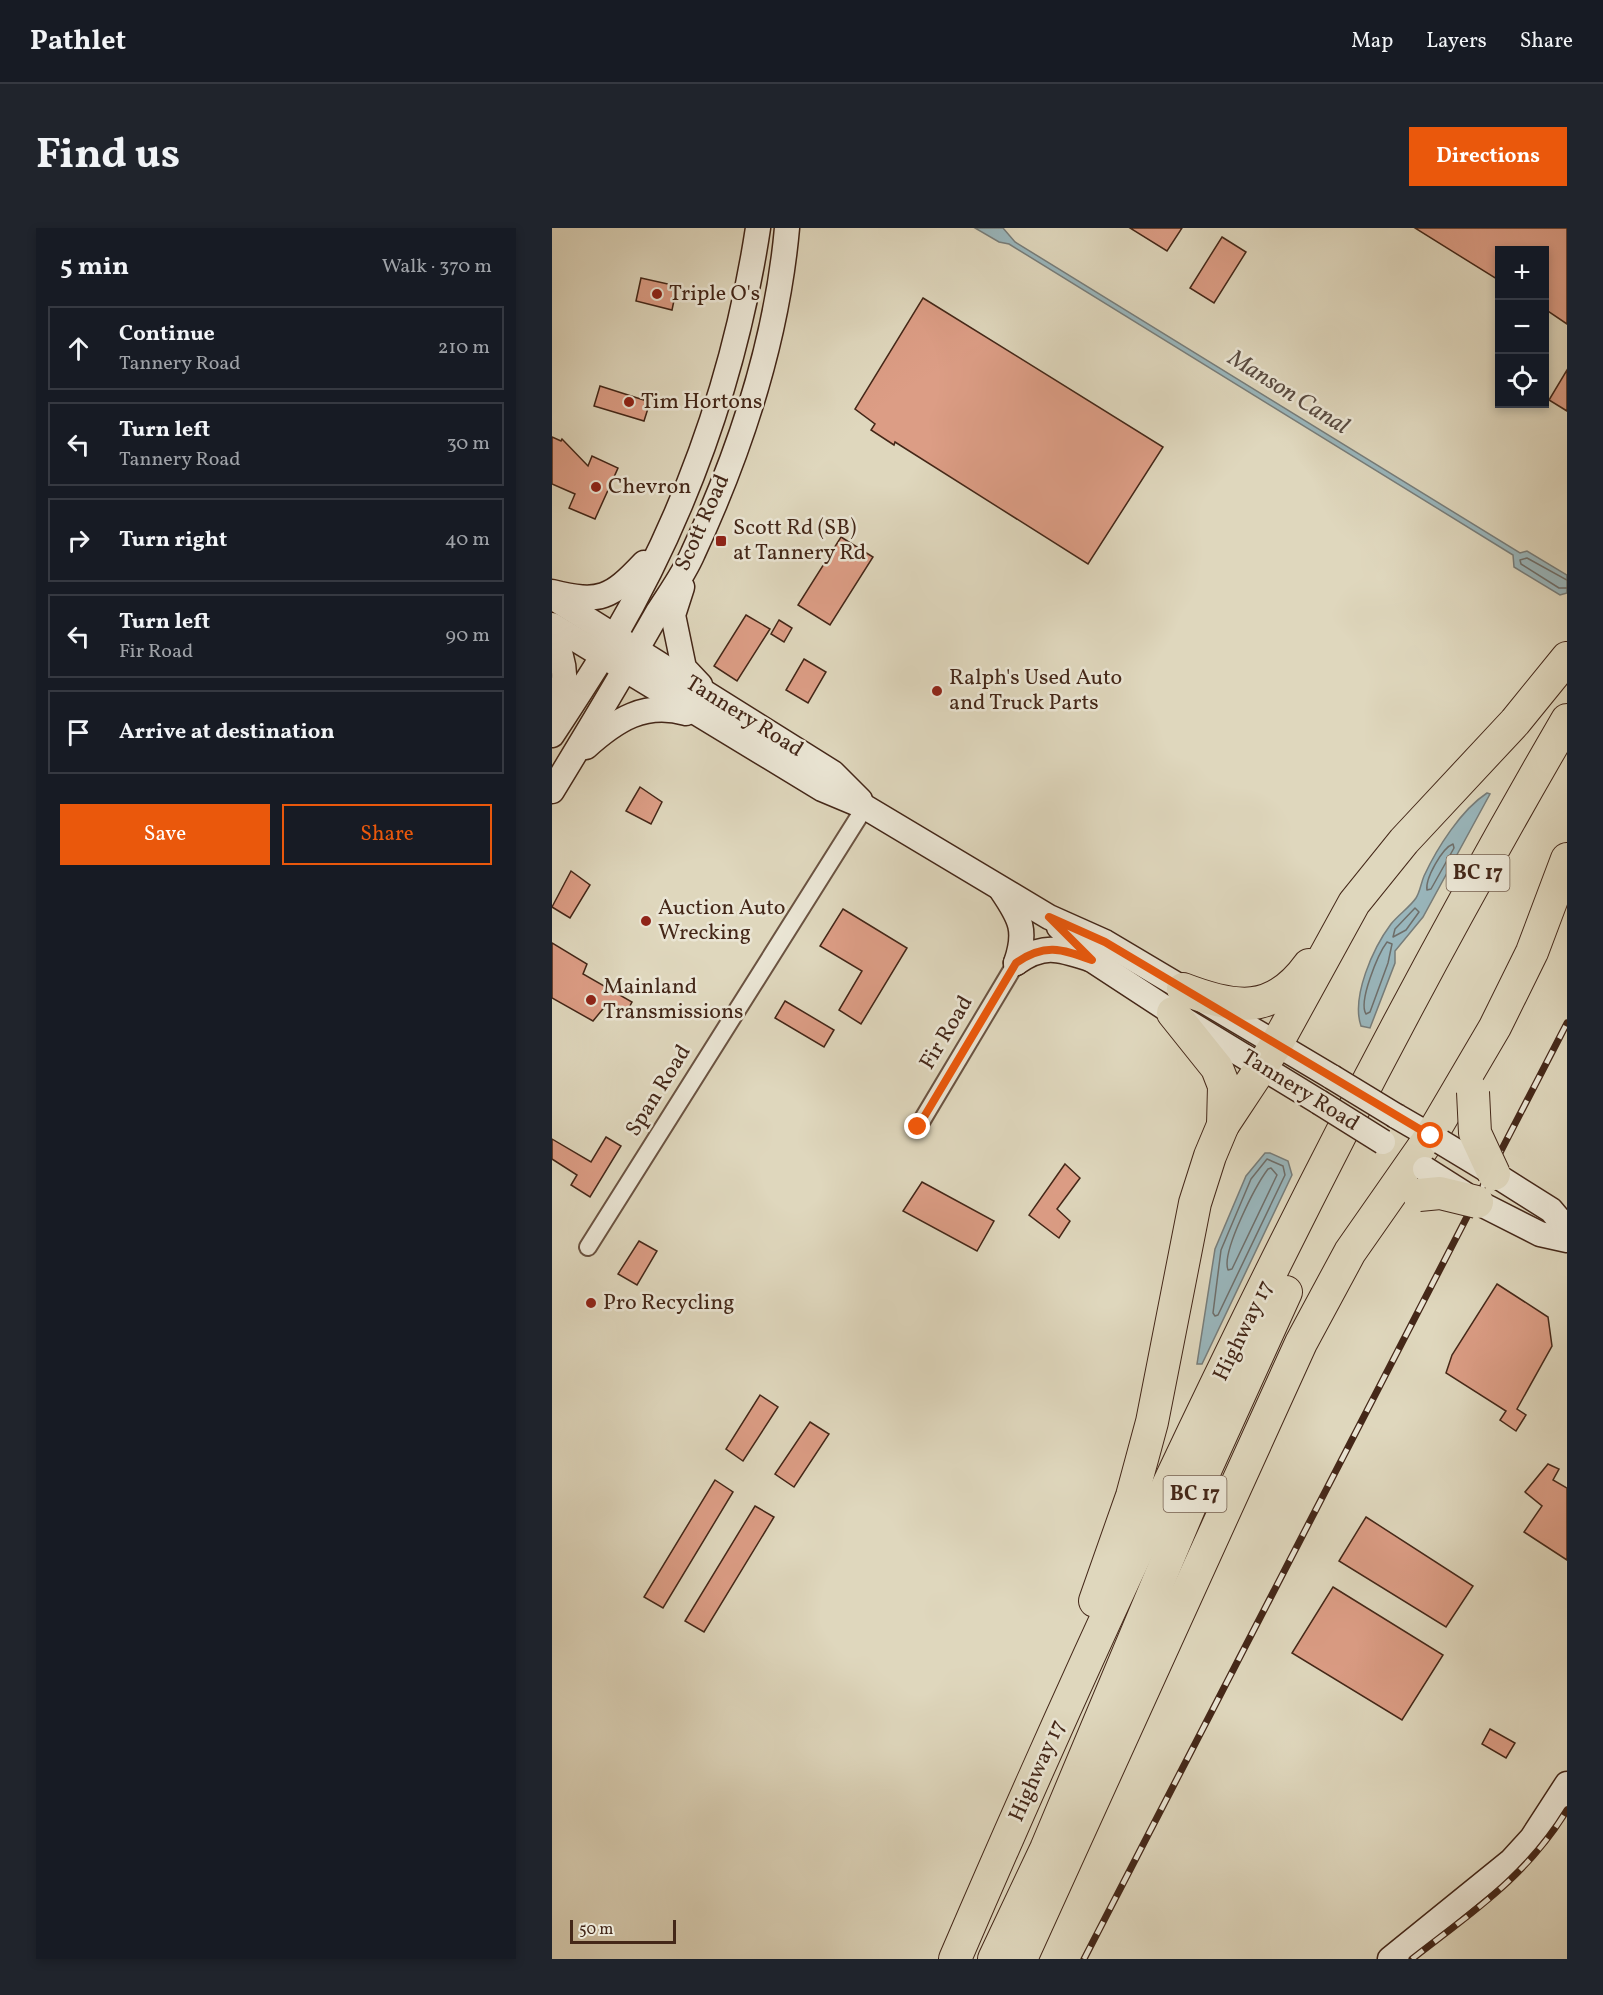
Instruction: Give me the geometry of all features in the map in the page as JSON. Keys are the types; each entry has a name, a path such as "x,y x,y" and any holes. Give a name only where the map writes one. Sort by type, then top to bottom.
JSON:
{"highway":[{"path":"1058,1725 1098,1590 1132,1496 1161,1386 1195,1203 1223,1125 1269,1056 1354,903 1404,841 1515,722 1567,658"},
{"name":"Highway 17","path":"955,1959 1058,1725 1225,1368 1394,1030 1475,878 1567,720"},
{"name":"Highway 17","path":"994,1959 1046,1849 1203,1475 1312,1234 1484,905 1567,764"},
{"path":"1021,1959 1113,1760 1266,1415 1350,1251 1427,1152 1515,991 1567,859"},
{"path":"1178,1001 1255,1004 1267,1000 1298,980 1337,932"},
{"path":"1178,1001 1217,1068 1224,1086 1223,1125"},
{"path":"1477,1060 1473,1092 1475,1133 1494,1174"},
{"path":"1350,1251 1388,1210 1407,1198 1440,1192 1477,1202"}],"main road":[{"name":"Scott Road","path":"552,735 609,646 662,544 692,476 720,398 738,332 758,228"},
{"name":"Scott Road","path":"552,791 632,660 692,555 731,463 768,339 784,262 787,228"},
{"path":"552,592 601,598 624,584 662,544"},
{"path":"570,762 605,730 643,711 667,707 705,706 684,668 673,615 692,555"},
{"path":"552,597 609,646"},
{"path":"552,625 609,646"},
{"path":"552,635 564,660 564,688 552,727"},
{"name":"Tannery Road","path":"609,646 705,706 822,789 865,807 1049,917 1105,942 1178,1001"},
{"path":"997,884 1017,913 1023,935 1016,963"},
{"name":"Tannery Road","path":"1049,917 1092,960 1178,1001 1269,1056 1319,1102 1383,1142 1427,1152 1494,1174 1551,1210 1567,1229"},
{"path":"1016,963 1029,954 1046,949 1062,950 1092,960"},
{"name":"Tannery Road","path":"1269,1056 1332,1077 1396,1116 1427,1152 1477,1202 1540,1234 1567,1240"},
{"path":"1390,1959 1511,1860 1532,1838 1567,1784"}],"street":[{"name":"Span Road","path":"588,1247 865,807"},
{"name":"Fir Road","path":"918,1127 1016,963"}],"water":[{"path":"975,228 1003,228 1015,242 1520,553 1527,551 1567,575 1567,593 1560,595 1514,567 1513,555 1009,244 999,242"},
{"path":"1487,793 1490,794 1423,917 1395,951 1395,963 1370,1028 1361,1026 1359,1001 1361,987 1377,946 1391,924 1416,898 1429,865 1451,830 1468,809"},
{"path":"1265,1153 1288,1161 1292,1175 1202,1364 1197,1364 1215,1249 1246,1176"}],"building":[{"path":"1130,228 1182,228 1167,251"},
{"path":"1415,228 1567,228 1567,324 1549,312 1549,246 1495,246 1495,278"},
{"path":"1222,237 1246,252 1214,303 1190,288"},
{"path":"641,278 677,286 672,310 636,301"},
{"path":"923,298 1163,447 1088,564 895,442 894,445 871,430 875,424 855,409"},
{"path":"1567,370 1567,411 1549,400"},
{"path":"600,386 650,402 644,421 594,406"},
{"path":"552,437 561,441 562,439 588,466 592,456 618,468 595,519 569,508 575,494 552,484"},
{"path":"841,537 873,557 830,625 798,605"},
{"path":"746,615 770,629 737,681 714,666"},
{"path":"779,620 792,628 784,642 771,634"},
{"path":"804,659 826,672 808,703 786,690"},
{"path":"640,787 662,802 651,824 626,811"},
{"path":"571,871 590,885 570,918 552,907"},
{"path":"843,909 907,948 861,1024 839,1010 862,971 820,946"},
{"path":"552,943 587,964 583,974 632,1002 626,1013 607,1004 593,1021 552,998"},
{"path":"785,1001 834,1030 824,1047 775,1018"},
{"path":"606,1137 621,1146 590,1197 571,1185 577,1175 552,1159 552,1139 591,1162"},
{"path":"1065,1164 1080,1178 1057,1209 1070,1221 1059,1238 1029,1215"},
{"path":"922,1182 994,1221 977,1251 903,1211"},
{"path":"639,1241 657,1251 637,1285 618,1274"},
{"path":"1497,1284 1548,1317 1552,1346 1517,1409 1526,1415 1516,1431 1500,1420 1506,1411 1446,1373 1452,1355"},
{"path":"760,1395 778,1407 743,1461 726,1449"},
{"path":"810,1422 829,1434 794,1487 775,1474"},
{"path":"1548,1464 1559,1469 1553,1480 1567,1488 1567,1560 1524,1532 1542,1506 1525,1492"},
{"path":"715,1480 733,1492 663,1608 644,1597"},
{"path":"755,1506 774,1517 704,1632 685,1621"},
{"path":"1366,1517 1473,1586 1446,1627 1339,1561"},
{"path":"1333,1587 1443,1655 1402,1720 1292,1653"},
{"path":"1490,1729 1515,1743 1506,1758 1482,1744"}],"railway":[{"path":"1084,1959 1567,1023"},
{"path":"1412,1959 1477,1909 1516,1874 1551,1834 1567,1810"}],"place":[{"name":"Triple O's","path":"657,294"},
{"name":"Tim Hortons","path":"629,402"},
{"name":"Chevron","path":"596,487"},
{"name":"Scott Rd (SB) at Tannery Rd","path":"721,541"},
{"name":"Ralph's Used Auto and Truck Parts","path":"937,691"},
{"name":"Auction Auto Wrecking","path":"646,921"},
{"name":"Mainland Transmissions","path":"591,1000"},
{"name":"Pro Recycling","path":"591,1303"}],"route":[{"path":"918,1127 1016,963 1029,954 1046,949 1062,950 1092,960 1049,917 1105,942 1431,1136"}],"water label":[{"name":"Manson Canal","path":"1288,393"}]}
